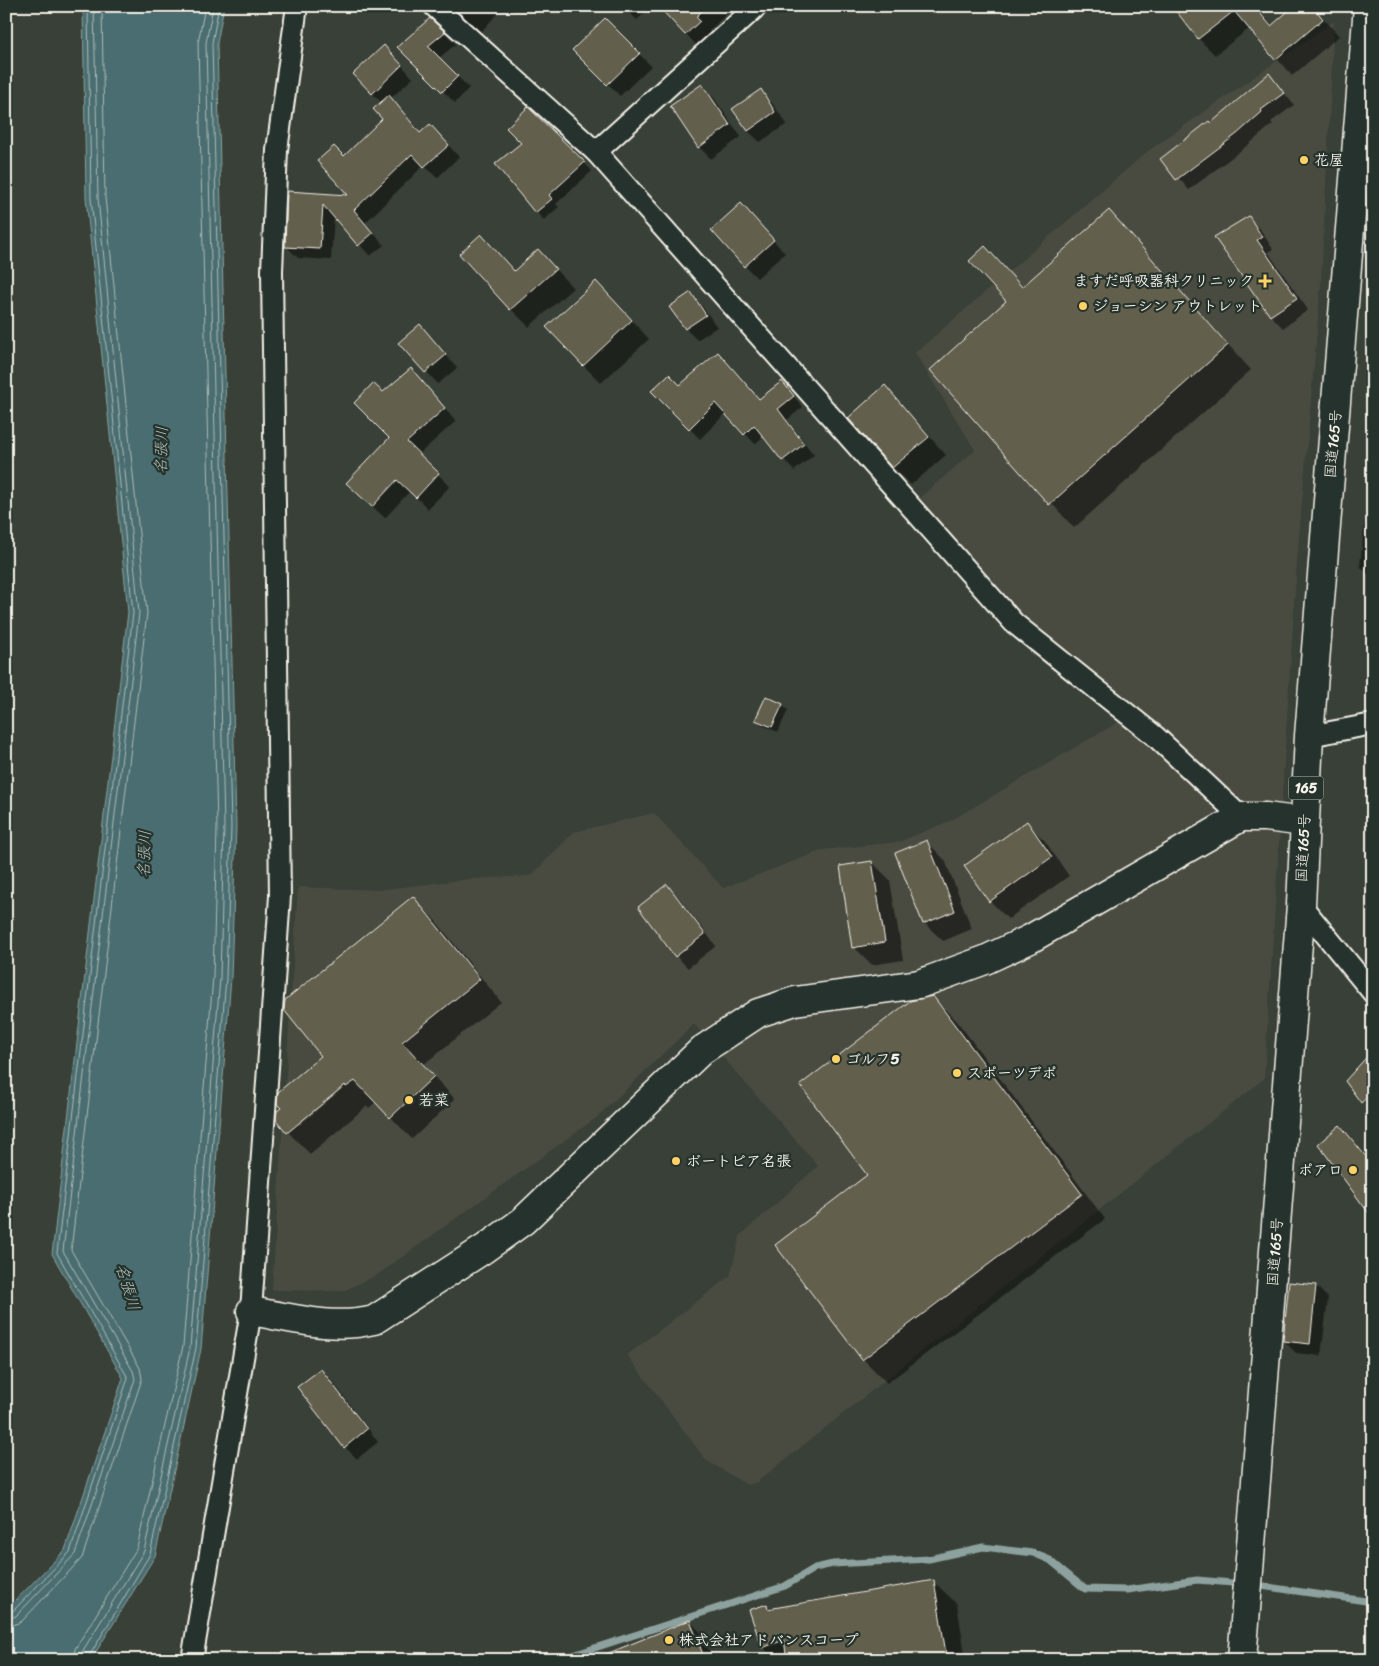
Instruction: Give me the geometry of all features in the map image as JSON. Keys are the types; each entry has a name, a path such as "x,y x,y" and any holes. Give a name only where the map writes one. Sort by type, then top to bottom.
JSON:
{"main road":[{"name":"国道165号","path":"1242,1660 1301,905 1309,736 1368,6"},
{"path":"251,1311 329,1325 353,1325 374,1320 477,1254 523,1221 702,1050 758,1012 795,1000 919,984 985,960 1030,939 1241,817 1266,817 1304,822"}],"street":[{"path":"192,1660 251,1311 280,896 272,271 277,150 297,6"},
{"path":"434,6 596,152 1014,623 1155,736 1241,817"},
{"path":"596,152 757,6"},
{"path":"1309,736 1373,724"},
{"path":"1301,905 1373,992"}],"shaded area":[{"path":"1334,21 1321,284 1297,560 1264,1079 757,1482 747,1485 706,1460 627,1355 730,1276 740,1236 818,1166 694,1024 596,1118 377,1275 343,1291 272,1290 298,887 378,890 470,879 531,876 574,832 654,813 723,888 823,850 899,842 952,820 1137,711 1020,615 916,501 975,450 915,353 1148,151"}],"water":[{"name":"名張川","path":"83,6 224,6 217,43 236,827 231,978 201,1349 155,1556 91,1660 6,1660 6,1610 65,1550 123,1378 52,1254 128,612 86,198"}],"building":[{"path":"658,6 707,6 696,17 700,21 685,35"},
{"path":"1172,6 1254,6 1271,26 1294,6 1313,6 1323,19 1275,60 1234,11 1198,39"},
{"path":"430,18 445,32 428,46 458,76 442,92 397,47"},
{"path":"605,18 640,53 607,85 572,50"},
{"path":"384,45 402,65 372,94 353,74"},
{"path":"1269,73 1284,93 1261,110 1262,112 1237,134 1176,180 1160,159 1209,121 1211,123"},
{"path":"702,84 730,125 698,148 670,106"},
{"path":"761,89 775,112 748,131 732,109"},
{"path":"389,95 420,133 430,124 449,145 424,167 412,154 354,210 373,233 358,246 323,205 320,249 285,247 287,191 348,195 317,161 334,146 344,156 382,119 373,109"},
{"path":"528,107 585,162 549,195 552,199 535,213 495,164 521,143 506,128"},
{"path":"741,203 774,240 744,267 711,230"},
{"path":"1109,210 1228,345 1049,505 930,370 1006,301 969,261 985,246 1022,287"},
{"path":"1249,216 1262,237 1257,240 1297,298 1270,316 1214,237"},
{"path":"481,234 514,271 538,249 556,269 510,310 459,254"},
{"path":"596,281 632,320 583,366 546,327"},
{"path":"691,292 706,315 685,329 669,307"},
{"path":"420,324 446,355 425,373 398,343"},
{"path":"718,352 759,399 782,381 794,396 778,409 804,444 782,461 754,425 744,435 715,403 689,429 651,391 669,374 680,385"},
{"path":"411,368 445,408 407,442 439,473 416,498 397,480 372,507 346,483 389,438 354,403 373,383 383,392"},
{"path":"885,385 929,437 892,468 848,418"},
{"path":"766,696 783,704 772,727 755,720"},
{"path":"1027,821 1052,857 989,902 964,866"},
{"path":"927,840 955,911 923,924 895,853"},
{"path":"872,861 885,942 852,948 840,866"},
{"path":"667,884 705,934 675,957 638,907"},
{"path":"413,896 480,979 402,1042 434,1076 390,1118 355,1081 346,1087 345,1085 287,1133 276,1120 277,1111 281,1108 277,1104 278,1092 321,1056 284,1010 285,1000"},
{"path":"933,996 1082,1194 862,1360 775,1245 867,1175 800,1085 910,1001"},
{"path":"1373,1050 1373,1092 1361,1103 1345,1081"},
{"path":"1340,1125 1373,1165 1373,1219 1318,1144"},
{"path":"1289,1282 1316,1285 1310,1344 1283,1341"},
{"path":"321,1369 367,1429 344,1448 297,1387"},
{"path":"934,1580 947,1660 787,1660 784,1640 762,1648 749,1610 767,1604 768,1609"},
{"name":"株式会社アドバンスコープ","path":"690,1620 705,1660 594,1660 594,1659"}],"waterway":[{"path":"567,1660 570,1656 785,1586 815,1568 833,1564 929,1559 983,1547 1033,1553 1050,1560 1085,1589 1127,1590 1197,1580 1244,1584"},
{"path":"1254,1585 1373,1602"}],"place":[{"name":"花屋","path":"1304,160"},
{"name":"ますだ呼吸器科クリニック","path":"1265,281"},
{"name":"ジョーシン アウトレット","path":"1083,306"},
{"name":"ゴルフ5","path":"836,1059"},
{"name":"スポーツデポ","path":"957,1073"},
{"name":"若菜","path":"409,1100"},
{"name":"ボートピア名張","path":"676,1161"},
{"name":"ポアロ","path":"1353,1170"},
{"name":"株式会社アドバンスコープ","path":"669,1640"}]}
